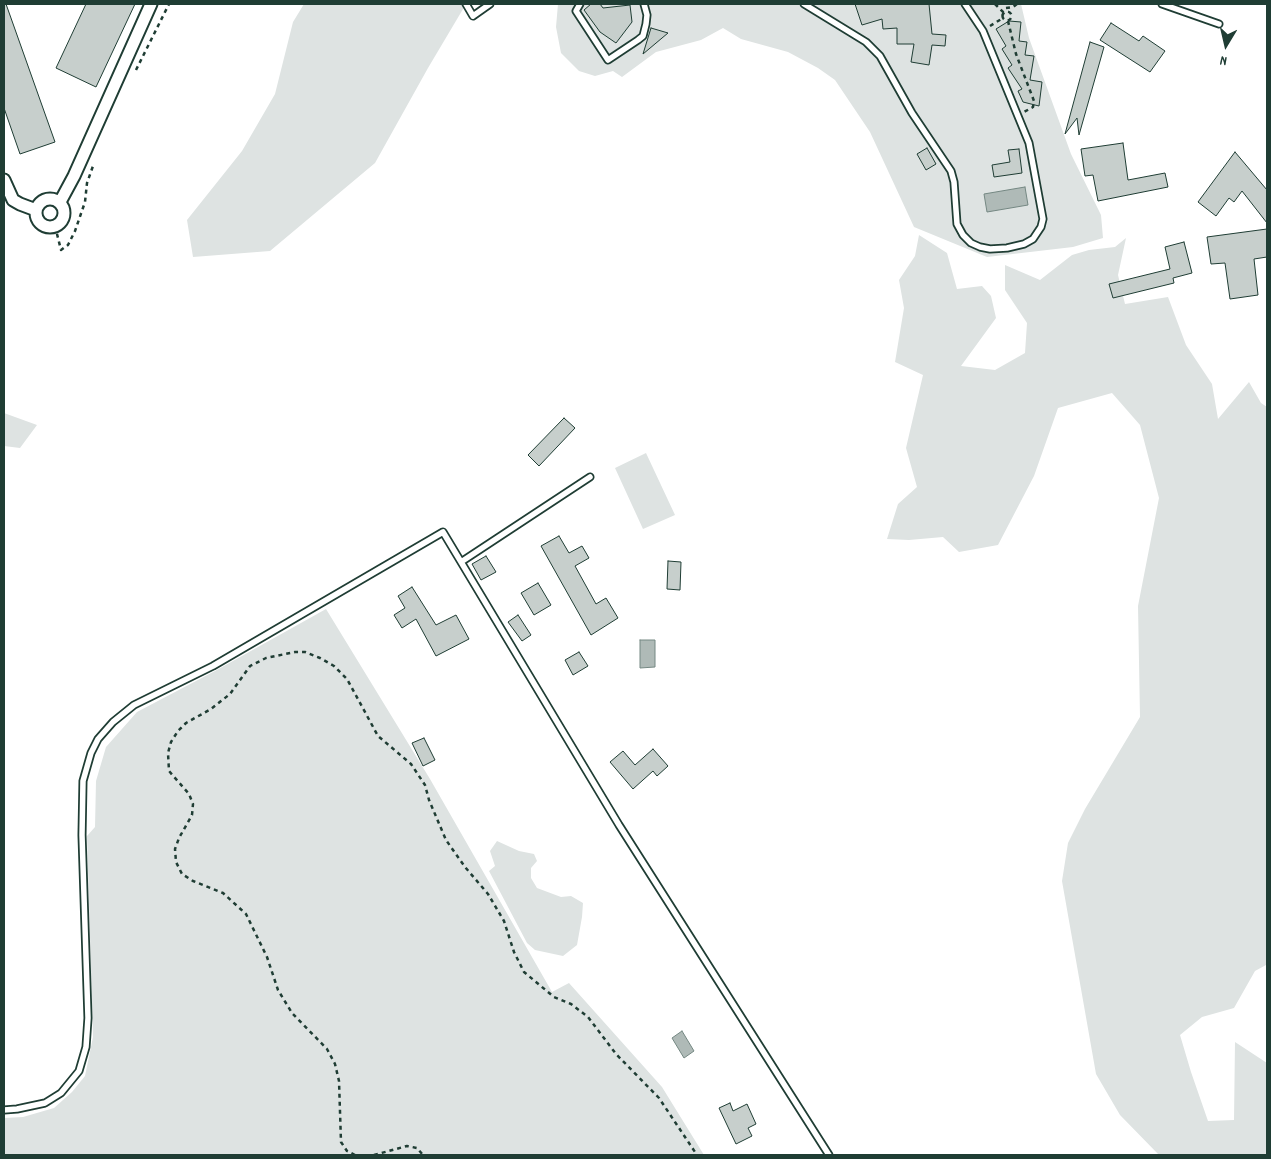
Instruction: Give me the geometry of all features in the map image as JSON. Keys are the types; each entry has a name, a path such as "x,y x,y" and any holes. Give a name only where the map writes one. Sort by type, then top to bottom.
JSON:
{"street":[{"path":"60,202 74,176 151,4"},
{"path":"4,180 13,200 36,210"},
{"path":"46,199 56,199 60,202 63,206 64,215 60,224 45,226 41,224 36,215 36,210 41,202 46,199"}],"lane":[{"path":"466,4 473,16 490,4"},
{"path":"580,4 576,11 608,60 643,36 647,15 644,4"},
{"path":"804,4 866,42 880,56 912,113 951,171 954,182 957,224 963,235 971,243 980,247 1000,249 1024,244 1033,239 1041,227 1043,219 1029,143 983,31 965,4"},
{"path":"1162,4 1220,24"},
{"path":"461,562 590,477"},
{"path":"4,1110 17,1109 44,1102 61,1093 79,1071 86,1047 88,1018 82,835 83,781 90,753 98,739 113,722 134,705 213,666 443,532 625,833 829,1155"}],"path":[{"path":"133,76 169,4"},
{"path":"995,4 1011,14 1012,17 1008,21"},
{"path":"1005,9 1017,4"},
{"path":"983,31 1003,18 1005,9"},
{"path":"1003,18 1008,21 1016,54 1034,104 1031,109 1017,115"},
{"path":"1009,26 1014,26"},
{"path":"55,226 61,250 68,245 75,231 85,202 88,183 95,161"},
{"path":"355,1155 347,1151 341,1142 339,1081 336,1064 327,1049 292,1013 278,990 267,958 246,914 223,893 182,874 176,862 175,849 192,815 193,804 189,794 168,771 168,753 171,742 186,723 211,709 230,694 250,666 266,658 295,652 305,652 320,658 334,666 347,679 378,736 411,764 425,784 429,800 446,840 465,867 488,894 504,921 514,952 524,972 554,998 571,1004 588,1016 616,1054 658,1098 697,1155"},
{"path":"374,1155 407,1146 417,1148 423,1155"}],"shaded area":[{"path":"304,4 466,4 375,163 270,251 193,257 187,220 242,151 275,94 293,22"},
{"path":"558,4 1021,4 1029,38 1071,154 1101,215 1103,238 1073,247 987,257 914,227 870,132 835,80 818,68 788,52 741,39 723,28 701,40 656,52 622,77 613,71 595,76 579,71 561,53 556,27"},
{"path":"1025,187 1028,205 987,212 984,194"},
{"path":"919,235 947,253 957,289 982,286 991,296 996,318 961,366 995,370 1025,353 1027,323 1005,290 1005,265 1040,280 1072,255 1089,250 1115,247 1126,238 1118,275 1125,304 1168,297 1186,345 1212,384 1218,419 1249,382 1261,403 1267,407 1267,966 1255,971 1234,1008 1202,1017 1180,1035 1208,1121 1234,1120 1235,1042 1267,1063 1267,1155 1159,1155 1120,1115 1096,1074 1062,881 1068,843 1085,809 1140,717 1138,606 1159,498 1140,425 1112,393 1058,408 1034,476 998,545 959,552 943,537 909,540 887,539 898,504 917,487 906,448 923,375 895,362 904,308 899,280 915,256"},
{"path":"4,413 37,425 20,448 4,446"},
{"path":"646,453 675,515 643,529 615,468"},
{"path":"326,609 430,779 552,992 569,983 662,1087 704,1155 4,1155 4,1118 23,1117 54,1108 72,1092 85,1076 93,1037 87,836 95,827 96,781 106,747 137,712"},
{"path":"640,640 655,640 655,667 640,668"},
{"path":"497,841 519,851 534,854 537,861 531,868 531,878 537,888 561,897 571,896 583,903 577,945 563,956 535,950 527,943 489,871 495,866 490,851"},
{"path":"682,1031 694,1051 684,1058 672,1038"}],"building":[{"path":"4,4 6,4 55,142 20,154 4,108"},
{"path":"86,4 135,4 96,87 56,68"},
{"path":"591,4 600,4 603,8 630,5 632,22 616,43 600,32 584,10"},
{"path":"855,4 929,4 932,34 946,35 945,46 932,45 929,65 911,62 914,44 897,44 897,28 883,29 882,19 862,25"},
{"path":"1009,21 1021,22 1019,41 1027,42 1025,55 1034,56 1030,80 1042,82 1039,106 1023,102 1018,91 1022,89 1008,68 1012,65 1002,49 1006,46 996,29"},
{"path":"1111,23 1139,41 1143,36 1165,51 1150,72 1100,40"},
{"path":"651,28 668,33 643,54"},
{"path":"1090,42 1104,47 1079,135 1077,118 1065,134"},
{"path":"1123,143 1128,180 1165,173 1168,187 1098,201 1093,175 1085,176 1081,149"},
{"path":"927,148 936,164 926,170 917,154"},
{"path":"1019,149 1022,173 994,177 992,165 1010,162 1008,150"},
{"path":"1235,152 1267,190 1267,223 1242,191 1234,202 1229,198 1216,216 1198,202"},
{"path":"1267,229 1267,257 1254,259 1258,295 1230,299 1225,263 1211,264 1207,237"},
{"path":"1184,242 1192,273 1173,278 1174,283 1113,298 1109,284 1170,269 1165,247"},
{"path":"564,418 575,428 539,466 528,455"},
{"path":"559,536 569,553 582,546 589,558 575,566 596,604 606,598 618,618 591,635 541,546"},
{"path":"486,556 496,572 481,580 472,564"},
{"path":"668,561 681,562 680,590 667,589"},
{"path":"538,583 551,605 534,615 521,593"},
{"path":"412,587 436,625 456,615 469,639 436,656 416,619 402,628 394,615 405,608 398,596"},
{"path":"518,615 531,635 522,641 508,622"},
{"path":"579,652 588,666 573,675 565,660"},
{"path":"424,738 435,760 423,766 412,743"},
{"path":"653,749 668,766 657,776 653,771 633,789 610,762 623,751 635,765"},
{"path":"730,1103 733,1111 747,1104 756,1124 748,1128 752,1136 736,1144 719,1108"}]}
